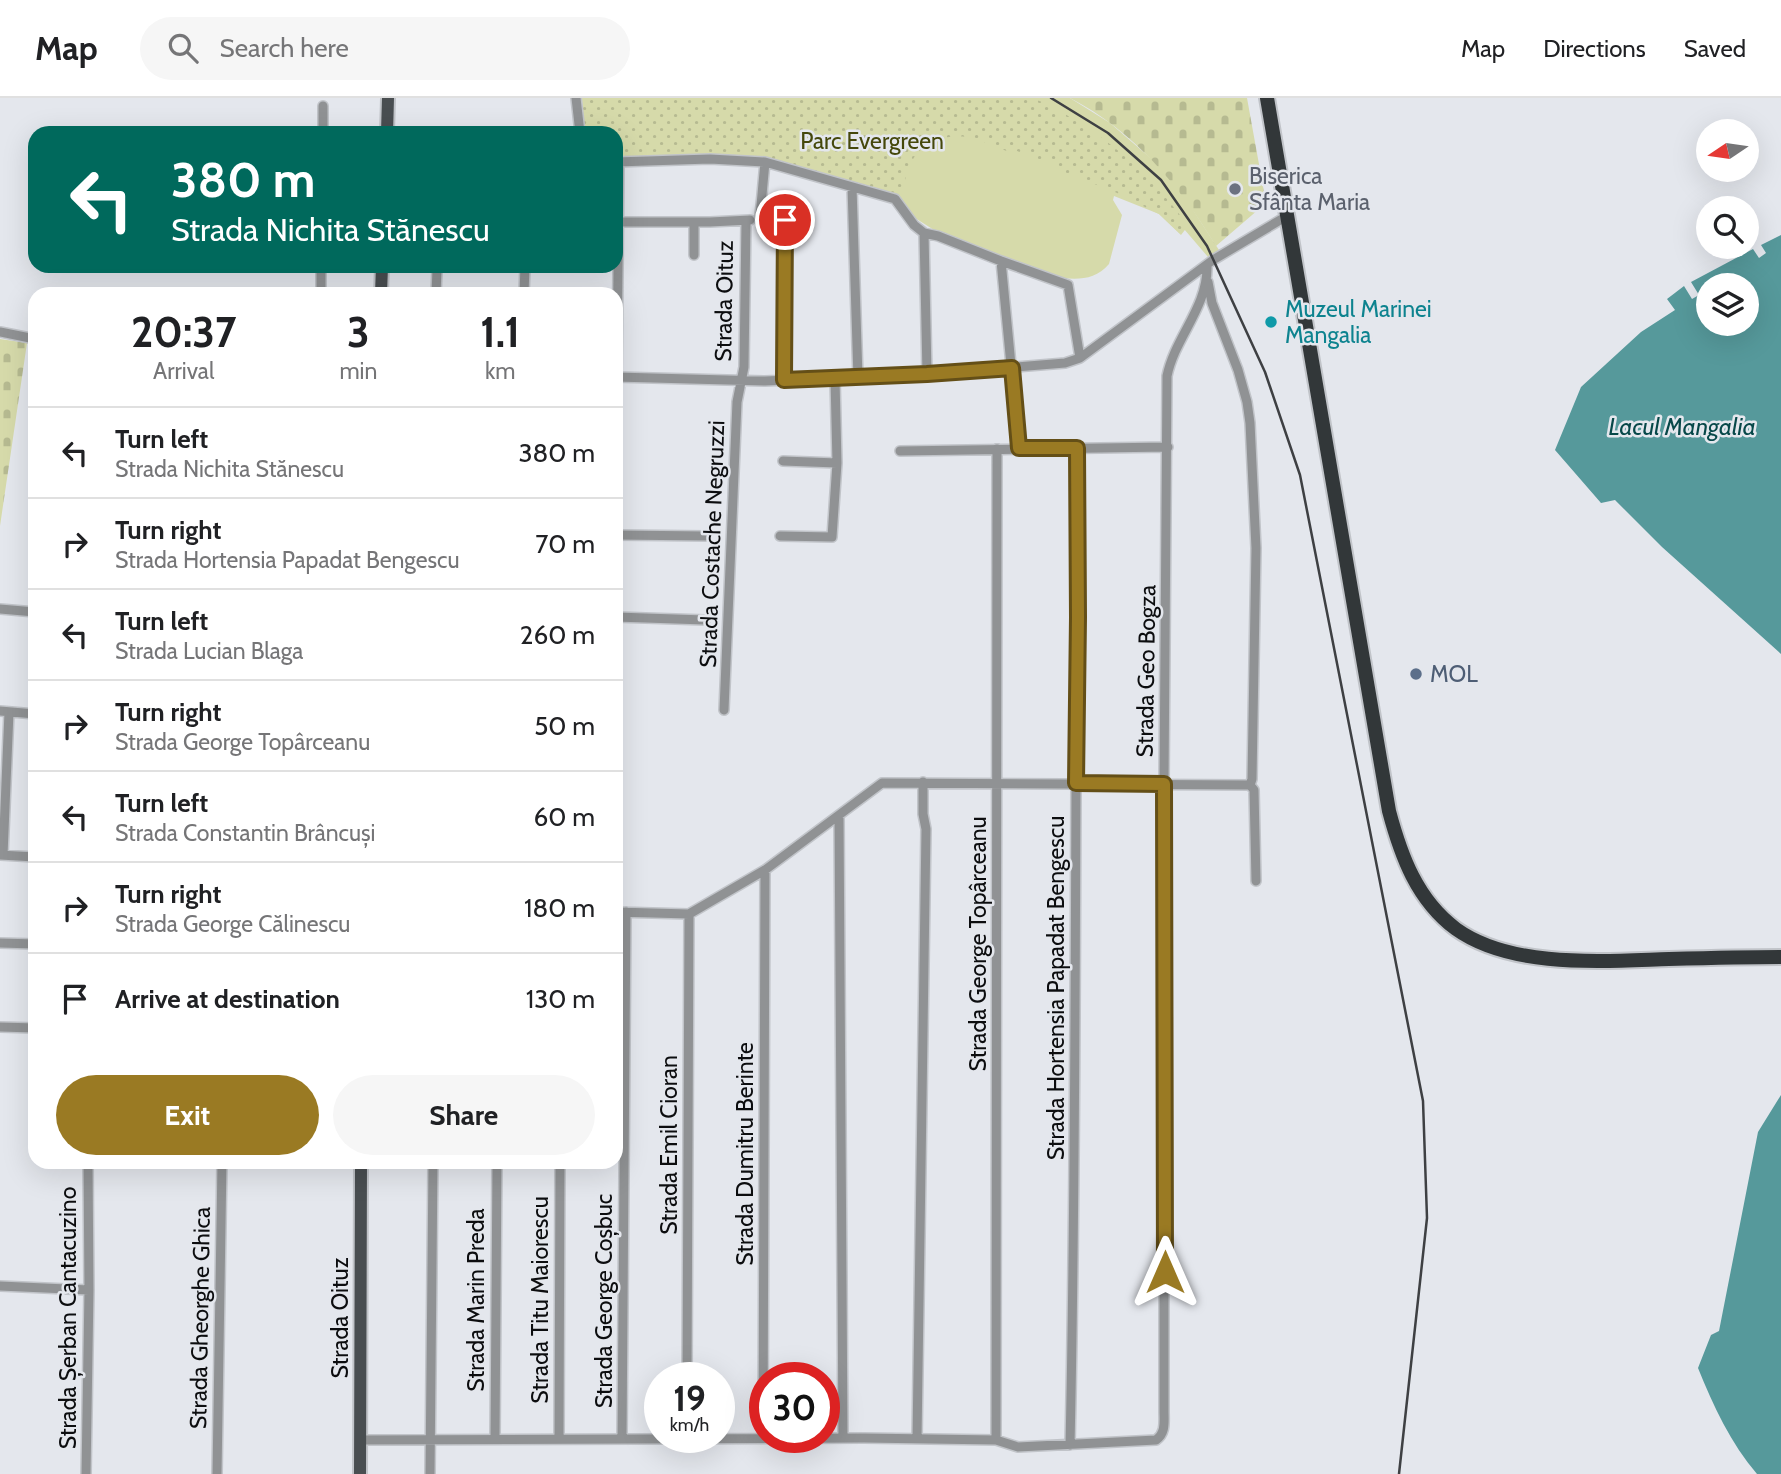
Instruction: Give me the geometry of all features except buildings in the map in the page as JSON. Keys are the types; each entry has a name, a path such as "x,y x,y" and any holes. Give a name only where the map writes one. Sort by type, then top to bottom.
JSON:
{"highway":[{"path":"1267,98 1390,811 1403,856 1420,891 1438,913 1464,934 1480,942 1524,955 1621,961 1781,957"}],"main road":[{"path":"387,126 388,98"},
{"name":"Strada Oituz","path":"360,1474 361,1169"}],"street":[{"path":"576,98 579,126"},
{"path":"323,106 323,126"},
{"path":"623,162 710,159 765,162 895,199 914,225 924,233 1068,285 1080,358"},
{"path":"760,216 765,162"},
{"path":"852,187 858,378"},
{"path":"623,222 746,221 760,216 785,220 784,380"},
{"path":"623,377 743,381 835,379 1050,366 1080,358 1287,216"},
{"name":"Strada Oituz","path":"743,381 746,221"},
{"path":"694,222 694,255"},
{"path":"924,233 927,374"},
{"path":"1001,261 1019,448"},
{"path":"1207,271 1212,303 1238,370 1250,423 1256,548 1250,785"},
{"name":"Strada Geo Bogza","path":"1070,1445 1156,1440 1164,1429 1167,376 1171,358 1203,295 1207,271"},
{"path":"0,332 28,338"},
{"path":"780,536 832,537 836,463 835,379"},
{"name":"Strada Costache Negruzzi","path":"724,710 737,402 743,381"},
{"path":"900,452 1168,447"},
{"name":"Strada Hortensia Papadat Bengescu","path":"1070,1445 1076,1163 1077,448"},
{"name":"Strada George Topârceanu","path":"996,1440 997,449"},
{"path":"783,461 836,463"},
{"path":"623,535 707,536"},
{"path":"0,609 28,611"},
{"path":"623,617 705,620"},
{"path":"28,714 4,712 2,855 28,857"},
{"path":"918,1439 926,829 923,782"},
{"path":"623,912 690,914 765,870 882,783 1250,785"},
{"path":"1250,785 1254,790 1256,881"},
{"path":"839,816 843,1438 996,1440 1018,1447 1070,1445"},
{"name":"Strada Dumitru Berinte","path":"763,1362 765,870"},
{"name":"Strada Emil Cioran","path":"687,1362 690,914"},
{"path":"0,943 28,944"},
{"path":"0,1027 28,1028"},
{"name":"Strada Șerban Cantacuzino","path":"86,1474 88,1169"},
{"name":"Strada Gheorghe Ghica","path":"217,1474 222,1169"},
{"path":"430,1474 433,1169"},
{"name":"Strada Marin Preda","path":"495,1438 497,1169"},
{"name":"Strada Titu Maiorescu","path":"559,1439 560,1169"},
{"name":"Strada George Coșbuc","path":"621,1169 622,1439"},
{"path":"0,1286 89,1290"},
{"path":"361,1440 644,1439"}],"green space":[{"name":"Parc Evergreen","path":"582,98 1033,98 1078,122 1119,152 1156,187 1188,226 1181,235 1159,214 1113,191 1057,170 1058,167 1017,151 1015,154 963,136 939,140 920,151 908,170 902,195 755,156 623,158 623,126 584,126"},
{"path":"1008,98 1070,98 1110,123 1155,162 1180,190 1219,250 1208,257 1184,229"},
{"path":"1070,98 1247,98 1266,203 1216,246 1187,202 1135,143 1115,126"},
{"path":"950,131 1004,143 1153,205 1181,235 1159,214 1114,196 1113,200 1122,215 1109,264 1099,273 1087,277 1062,278 942,235 915,218 896,196 812,173 917,145"},
{"path":"0,339 27,343 0,526"}],"water":[{"name":"Lacul Mangalia","path":"1781,235 1781,654 1662,547 1615,500 1601,503 1555,450 1581,387 1641,332 1675,310 1667,299 1684,286 1692,299 1696,297 1696,336 1759,336 1759,273 1708,273 1734,259 1759,259 1766,253 1761,245"},
{"path":"1781,1095 1781,1474 1757,1474 1723,1424 1698,1368 1711,1335 1719,1331 1758,1132"}],"railway":[{"path":"1051,98 1108,133 1161,180 1207,246 1265,372 1300,475 1423,1101 1427,1218 1399,1474"}],"place":[{"name":"Biserica Sfânta Maria","path":"1235,189"},
{"name":"Muzeul Marinei Mangalia","path":"1271,322"},
{"name":"MOL","path":"1416,674"}],"route":[{"path":"785,220 784,380 1012,368 1019,448 1077,448 1076,783 1164,784 1165,1272"}]}
